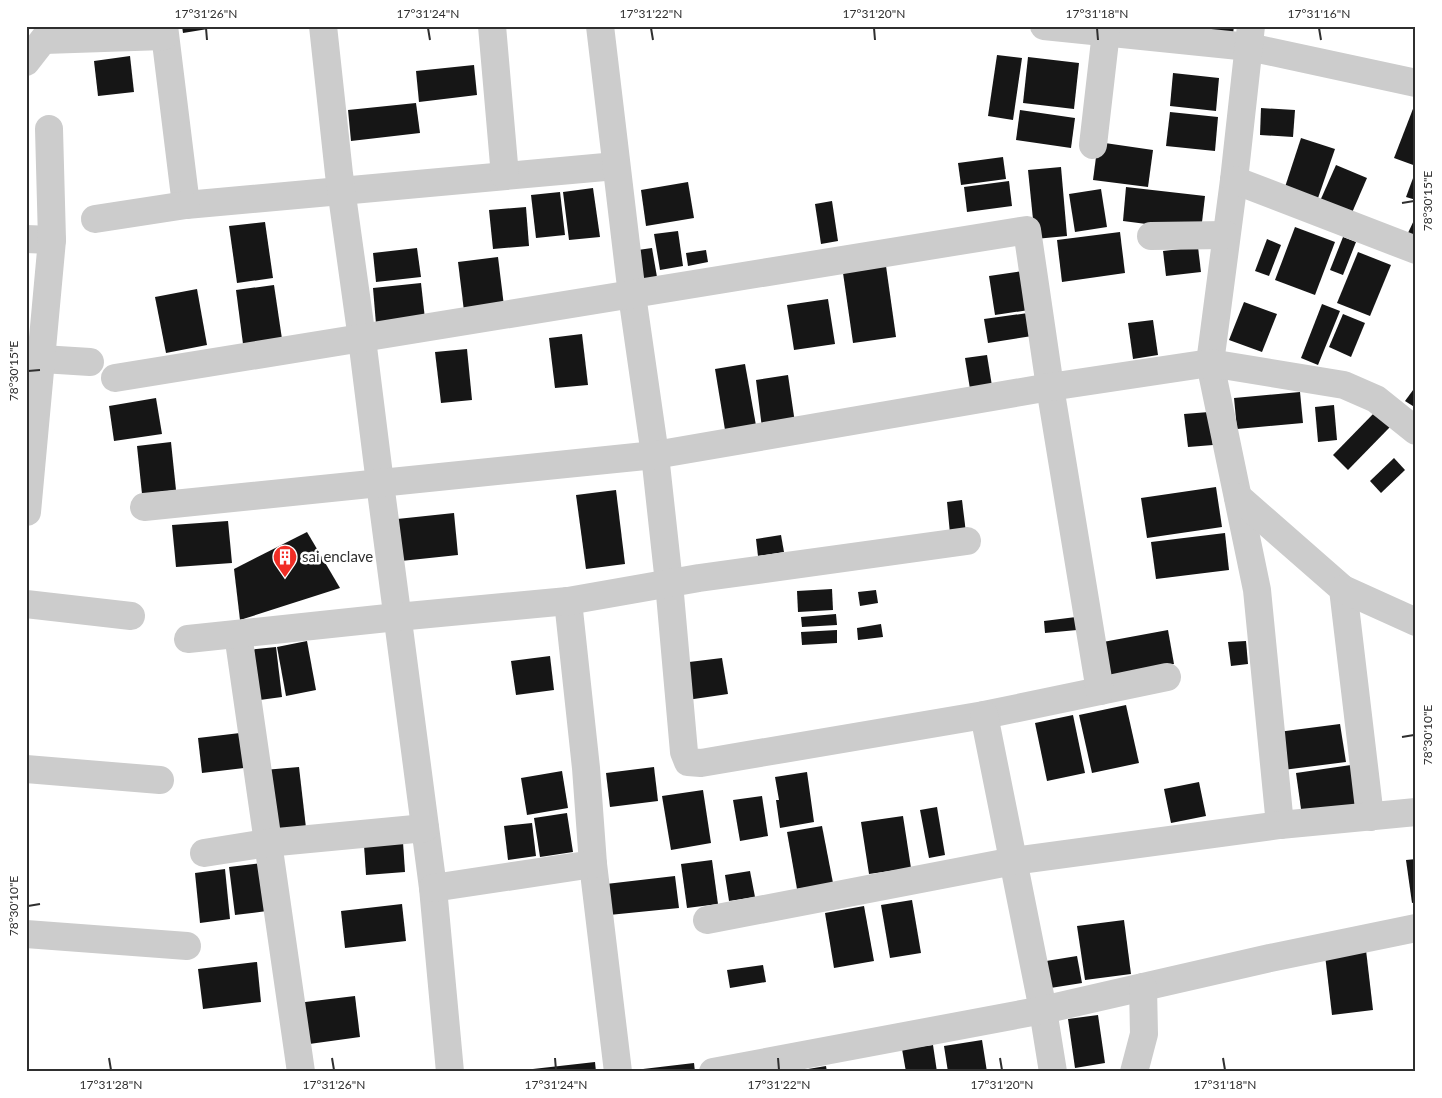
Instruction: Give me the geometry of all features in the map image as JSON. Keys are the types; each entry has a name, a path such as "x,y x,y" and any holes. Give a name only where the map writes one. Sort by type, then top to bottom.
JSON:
{"street":[{"path":"322,26 433,888 450,1072"},
{"path":"492,26 505,176"},
{"path":"600,26 669,583 684,752 688,762 701,763 984,715 1167,677"},
{"path":"1044,26 1106,32 1250,36 1416,83"},
{"path":"26,62 49,33 164,31 186,205"},
{"path":"1093,145 1106,32"},
{"path":"1250,36 1234,180 1210,363 1257,590 1280,825"},
{"path":"27,512 39,239 49,129"},
{"path":"95,219 186,205 616,166"},
{"path":"1234,180 1416,250"},
{"path":"115,378 1027,230 1050,386 1100,691"},
{"path":"1151,236 1226,235"},
{"path":"33,358 90,362"},
{"path":"144,507 654,455 1050,386 1210,363 1344,385 1376,399 1416,430"},
{"path":"1238,497 1343,589 1416,622"},
{"path":"188,639 397,617 568,602 669,583 967,541"},
{"path":"1343,589 1370,816"},
{"path":"568,602 586,768 593,864 618,1072"},
{"path":"26,604 131,616"},
{"path":"238,634 301,1072"},
{"path":"984,715 1043,1010 1053,1072"},
{"path":"26,769 160,780"},
{"path":"707,920 1014,861 1280,825 1416,812"},
{"path":"204,853 267,843 425,828"},
{"path":"433,888 593,864"},
{"path":"713,1072 1043,1010 1270,958 1416,928"},
{"path":"26,934 187,946"},
{"path":"1134,1072 1144,1034 1143,987"}],"building":[{"path":"182,26 220,26 220,27 183,33"},
{"path":"1209,26 1234,26 1232,42 1208,40"},
{"path":"997,55 1022,58 1013,120 988,116"},
{"path":"130,56 134,92 98,96 94,61"},
{"path":"1028,57 1079,63 1074,109 1023,103"},
{"path":"474,65 477,95 419,102 416,71"},
{"path":"1173,73 1219,78 1216,111 1170,106"},
{"path":"1416,101 1416,166 1394,158"},
{"path":"416,103 420,133 351,141 348,110"},
{"path":"1261,108 1295,110 1293,137 1260,135"},
{"path":"1020,110 1075,118 1071,148 1016,140"},
{"path":"1170,112 1218,117 1215,151 1166,146"},
{"path":"1301,138 1335,149 1318,198 1285,187"},
{"path":"1098,142 1153,150 1148,187 1093,180"},
{"path":"1003,157 1006,179 961,185 958,163"},
{"path":"1336,165 1367,178 1351,215 1320,201"},
{"path":"1061,167 1067,236 1035,239 1028,170"},
{"path":"1416,170 1416,200 1406,197"},
{"path":"1009,181 1012,206 967,212 964,187"},
{"path":"688,182 694,218 646,226 641,190"},
{"path":"1126,187 1205,196 1201,231 1123,221"},
{"path":"593,188 600,237 569,240 563,192"},
{"path":"1101,189 1107,227 1075,232 1069,194"},
{"path":"560,192 565,235 536,238 531,195"},
{"path":"832,201 838,241 821,244 815,204"},
{"path":"526,207 529,246 493,249 489,210"},
{"path":"1416,216 1416,239 1407,235"},
{"path":"265,222 273,278 237,283 229,226"},
{"path":"1295,227 1335,242 1315,295 1275,280"},
{"path":"678,231 683,266 660,270 654,234"},
{"path":"1120,232 1125,273 1062,282 1057,240"},
{"path":"1343,237 1356,242 1343,275 1330,270"},
{"path":"1267,239 1281,245 1269,276 1255,271"},
{"path":"1198,247 1201,272 1166,276 1163,251"},
{"path":"417,248 421,277 376,282 373,253"},
{"path":"652,248 657,277 635,280 631,251"},
{"path":"706,250 708,262 688,266 686,253"},
{"path":"1358,252 1391,265 1370,316 1337,303"},
{"path":"498,257 504,306 464,311 458,262"},
{"path":"886,266 896,337 853,343 843,273"},
{"path":"1023,271 1029,310 995,315 989,276"},
{"path":"421,283 425,319 376,324 373,288"},
{"path":"274,285 282,339 243,344 236,290"},
{"path":"197,289 207,345 166,353 155,297"},
{"path":"828,299 835,344 794,350 787,305"},
{"path":"1244,302 1277,314 1262,352 1229,340"},
{"path":"1322,304 1340,311 1318,365 1301,358"},
{"path":"1028,313 1032,336 988,343 984,319"},
{"path":"1343,314 1365,323 1351,357 1329,347"},
{"path":"1153,320 1158,355 1133,359 1128,323"},
{"path":"582,334 588,385 555,388 549,338"},
{"path":"467,349 472,400 441,403 435,352"},
{"path":"987,355 992,386 970,389 965,358"},
{"path":"745,364 757,431 726,436 715,369"},
{"path":"788,375 795,423 762,428 756,380"},
{"path":"1416,386 1416,408 1405,401"},
{"path":"1300,392 1303,423 1237,429 1234,398"},
{"path":"156,398 162,434 114,441 109,406"},
{"path":"1334,405 1337,440 1318,442 1315,407"},
{"path":"1209,412 1213,445 1188,447 1184,414"},
{"path":"1375,412 1390,427 1348,470 1333,455"},
{"path":"171,442 176,490 142,494 137,446"},
{"path":"1394,458 1405,470 1381,493 1370,481"},
{"path":"1216,487 1222,527 1147,538 1141,498"},
{"path":"616,490 625,564 586,569 576,495"},
{"path":"962,500 966,533 950,534 947,502"},
{"path":"454,513 458,555 401,561 397,519"},
{"path":"228,521 232,563 176,567 172,525"},
{"name":"sai enclave","path":"307,532 340,588 240,620 234,569"},
{"path":"1225,533 1229,570 1156,579 1151,542"},
{"path":"781,535 784,552 758,556 756,539"},
{"path":"832,589 833,610 798,612 797,591"},
{"path":"876,590 878,603 860,606 858,592"},
{"path":"836,614 837,625 802,627 801,617"},
{"path":"1076,617 1077,630 1045,633 1044,621"},
{"path":"881,624 883,637 858,640 857,628"},
{"path":"837,630 837,643 802,645 801,632"},
{"path":"1168,630 1174,664 1109,676 1103,642"},
{"path":"307,641 316,690 286,696 277,647"},
{"path":"1246,641 1248,664 1231,666 1228,642"},
{"path":"276,647 282,697 253,701 248,650"},
{"path":"550,656 554,690 516,695 511,661"},
{"path":"722,658 728,694 687,700 681,663"},
{"path":"1126,705 1139,763 1092,773 1079,715"},
{"path":"1073,715 1085,773 1047,781 1035,723"},
{"path":"1340,724 1346,762 1283,770 1278,732"},
{"path":"240,733 244,768 202,773 198,738"},
{"path":"1351,765 1357,808 1302,816 1296,773"},
{"path":"299,767 306,828 270,831 264,770"},
{"path":"654,767 658,801 610,807 606,773"},
{"path":"562,771 568,808 527,815 521,778"},
{"path":"807,772 814,822 780,828 776,800 779,800 775,777"},
{"path":"1199,782 1206,816 1171,823 1164,789"},
{"path":"703,790 711,843 671,850 662,796"},
{"path":"762,796 768,836 740,841 733,800"},
{"path":"937,807 945,855 929,858 920,810"},
{"path":"567,813 573,852 540,857 534,818"},
{"path":"903,816 911,868 869,874 861,822"},
{"path":"532,823 536,856 508,860 504,826"},
{"path":"822,826 833,883 797,889 787,832"},
{"path":"403,842 405,872 366,875 364,845"},
{"path":"1416,859 1416,902 1412,903 1406,860"},
{"path":"712,860 718,904 687,908 681,864"},
{"path":"262,863 267,911 235,915 229,867"},
{"path":"225,869 230,919 200,923 195,873"},
{"path":"750,871 755,897 729,901 725,875"},
{"path":"675,876 679,908 609,915 606,884"},
{"path":"912,900 921,953 890,958 881,905"},
{"path":"402,904 406,941 345,948 341,911"},
{"path":"864,906 874,961 834,968 825,913"},
{"path":"1124,920 1131,974 1085,980 1077,926"},
{"path":"1366,950 1373,1010 1332,1015 1325,955"},
{"path":"1077,956 1082,983 1044,989 1040,962"},
{"path":"257,962 261,1002 203,1009 198,969"},
{"path":"763,965 766,982 730,988 727,970"},
{"path":"355,996 360,1037 302,1045 297,1003"},
{"path":"1098,1015 1105,1063 1075,1068 1068,1019"},
{"path":"982,1040 987,1072 948,1072 944,1046"},
{"path":"933,1045 937,1072 906,1072 902,1049"},
{"path":"595,1062 596,1072 524,1072 524,1070"},
{"path":"694,1063 695,1072 644,1072 643,1069"},
{"path":"826,1066 827,1072 796,1072 796,1071"}],"place":[{"name":"sai enclave","path":"285,578"}]}
